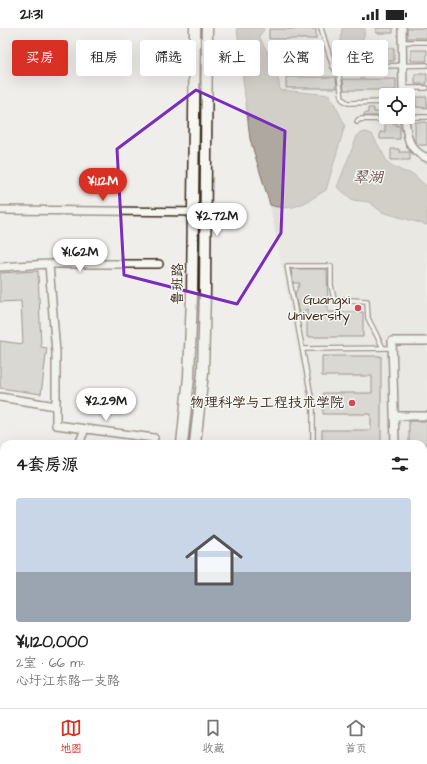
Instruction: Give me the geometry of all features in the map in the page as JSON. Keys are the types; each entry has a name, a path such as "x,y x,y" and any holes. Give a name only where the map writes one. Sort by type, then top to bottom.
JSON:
{"main road":[{"name":"鲁班路","path":"182,440 189,377 192,295 195,28"},
{"name":"鲁班路","path":"195,440 203,373 207,28"}],"street":[{"path":"402,28 403,88"},
{"path":"407,124 408,140 415,151 427,158"},
{"path":"0,210 206,212"},
{"path":"49,264 56,353 56,424 154,438"},
{"path":"0,267 49,264 159,264"},
{"path":"396,440 392,342 427,341"},
{"path":"0,397 56,406"},
{"path":"395,416 427,416"},
{"path":"81,440 85,429"}],"lane":[{"path":"321,28 332,64"},
{"path":"402,42 427,42"},
{"path":"388,65 427,65"},
{"path":"339,76 342,99 348,103 379,102"},
{"path":"415,90 427,88"},
{"path":"415,118 427,117"},
{"path":"357,122 358,120 362,119 379,119"},
{"path":"313,440 313,407 287,266 331,266 331,285 334,299 367,301 368,318 383,348"},
{"path":"302,349 393,348"}],"highlighted area":[{"path":"196,90 285,131 281,233 237,304 124,275 117,149"}],"shaded area":[{"name":"Guangxi University","path":"237,28 427,28 427,440 308,440 309,410 270,205 250,139 243,76 260,76 260,40 238,40"}],"water":[{"path":"237,28 263,28 264,30 259,36 268,53 268,76 277,76 280,90 330,95 345,125 326,190 300,205 286,208 270,205 250,139 243,76 260,76 260,40 238,40"},
{"path":"342,28 365,28 362,40 341,40"},
{"name":"翠湖","path":"366,132 372,134 388,163 402,171 413,174 427,187 427,225 382,212 369,202 353,200 337,187 358,134"}],"building":[{"path":"376,28 393,28 393,33 376,33"},
{"path":"407,28 427,28 427,38 407,38"},
{"path":"269,29 316,29 316,39 269,39"},
{"path":"388,48 394,48 394,61 388,61"},
{"path":"411,50 427,50 427,61 411,61"},
{"path":"415,74 427,74 427,84 415,84"},
{"path":"286,77 336,77 337,88 286,88"},
{"path":"343,79 396,79 396,88 379,88 379,90 344,90"},
{"path":"416,97 427,97 427,108 416,107"},
{"path":"368,108 374,108 374,112 379,112 379,116 364,116 364,113 368,113"},
{"path":"415,122 427,122 427,145 417,145 415,142"},
{"path":"385,124 396,124 396,126 400,125 400,139 380,139 380,132 385,132"},
{"path":"391,149 399,149 399,152 410,152 410,160 391,160"},
{"path":"291,269 327,269 328,312 363,312 363,337 307,337 307,309 299,314 295,294 300,283 293,283"},
{"path":"38,271 41,347 47,348 41,394 0,388 0,341 23,344 21,301 0,302 0,273"},
{"name":"物理科学与工程技术学院","path":"322,356 381,356 381,440 322,440 322,430 371,430 371,414 323,414 323,393 372,393 372,376 322,376"},
{"path":"409,421 427,421 427,440 409,440"}],"place":[{"name":"Guangxi University","path":"358,308"},
{"name":"物理科学与工程技术学院","path":"352,403"}]}
